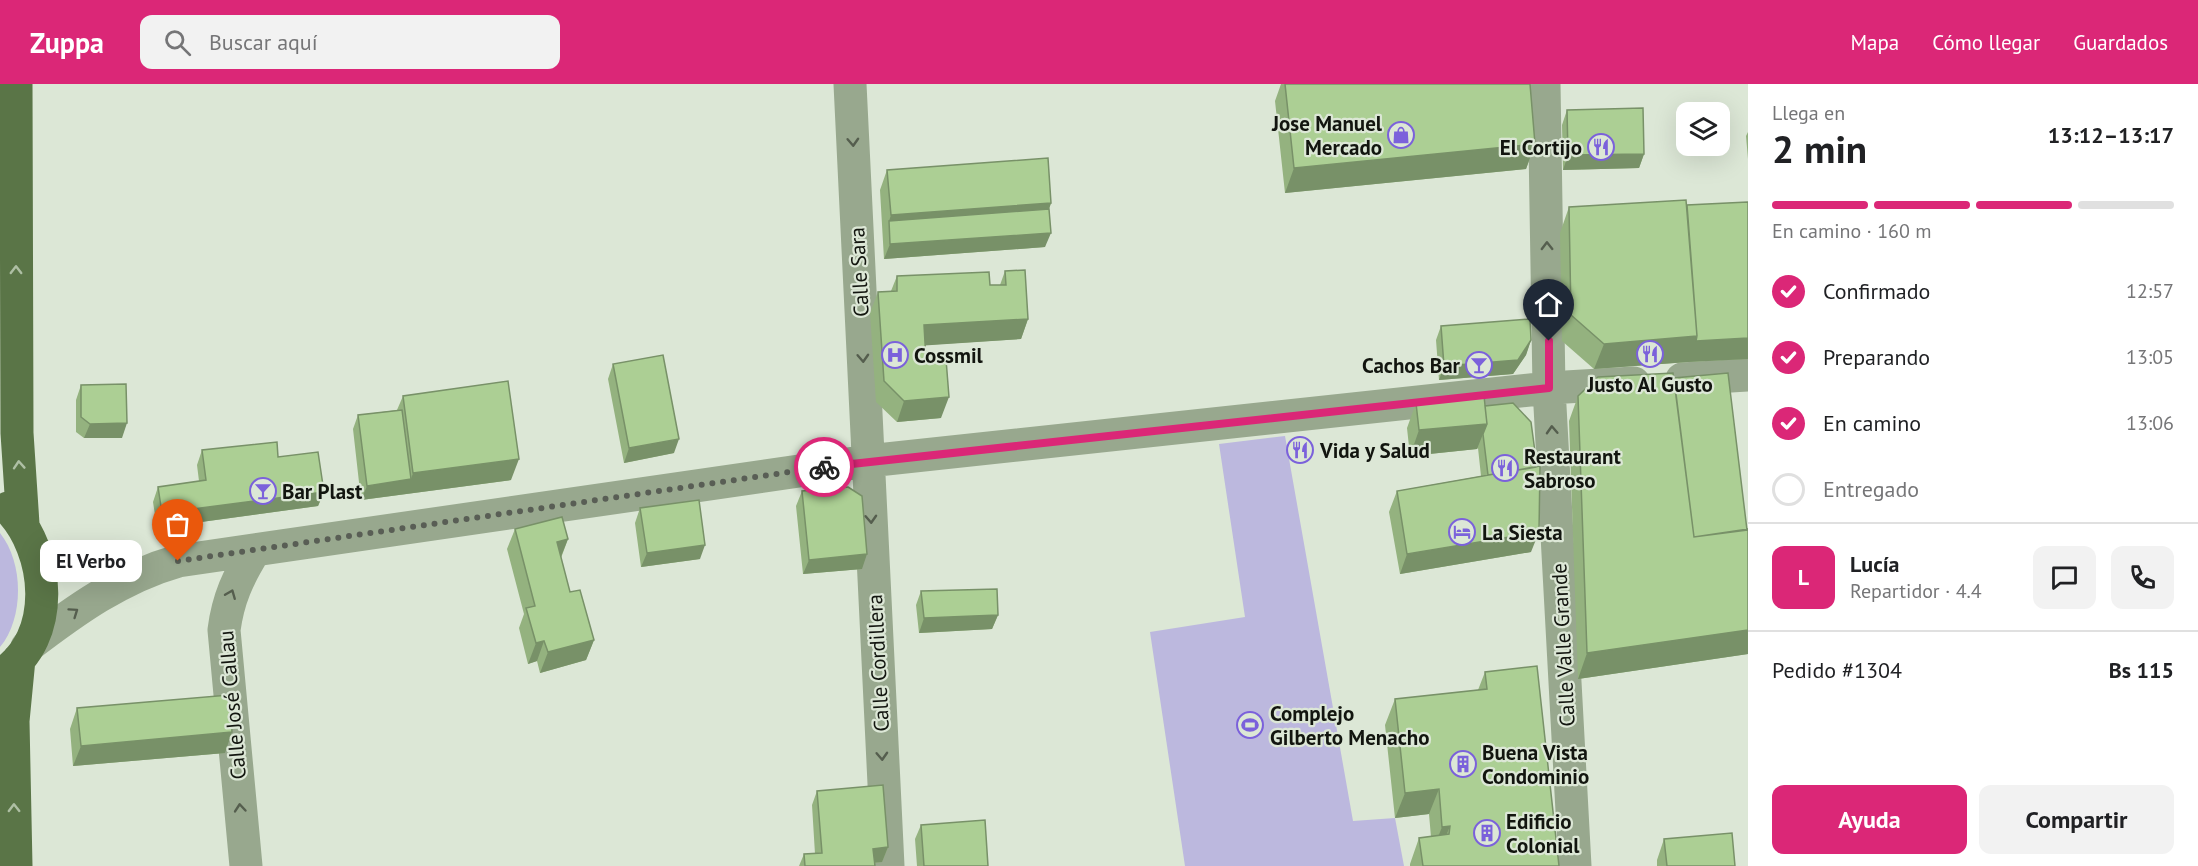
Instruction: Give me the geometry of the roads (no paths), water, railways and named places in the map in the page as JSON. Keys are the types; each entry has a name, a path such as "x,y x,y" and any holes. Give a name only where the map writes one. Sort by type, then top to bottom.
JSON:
{"main road":[{"path":"16,84 17,433 11,514 36,553 42,584 41,606 15,660 13,721 16,866"}],"street":[{"name":"Calle Sara","path":"850,84 868,461"},
{"name":"Calle Valle Grande","path":"1544,84 1549,388 1575,866"},
{"path":"15,660 86,604 152,568 178,561 868,461 1549,388 1748,375"},
{"name":"Calle Cordillera","path":"868,461 888,866"},
{"name":"Calle José Callau","path":"246,866 224,630 227,604 238,576 255,550"}],"place":[{"name":"Jose Manuel Mercado","path":"1401,135"},
{"name":"El Cortijo","path":"1601,147"},
{"name":"Justo Al Gusto","path":"1650,354"},
{"name":"Cossmil","path":"895,355"},
{"name":"Cachos Bar","path":"1479,365"},
{"name":"Vida y Salud","path":"1300,450"},
{"name":"Restaurant Sabroso","path":"1505,468"},
{"name":"Bar Plast","path":"263,491"},
{"name":"La Siesta","path":"1462,532"},
{"name":"El Verbo","path":"178,561"},
{"name":"Complejo Gilberto Menacho","path":"1250,725"},
{"name":"Buena Vista Condominio","path":"1463,764"},
{"name":"Edificio Colonial","path":"1487,833"}]}
